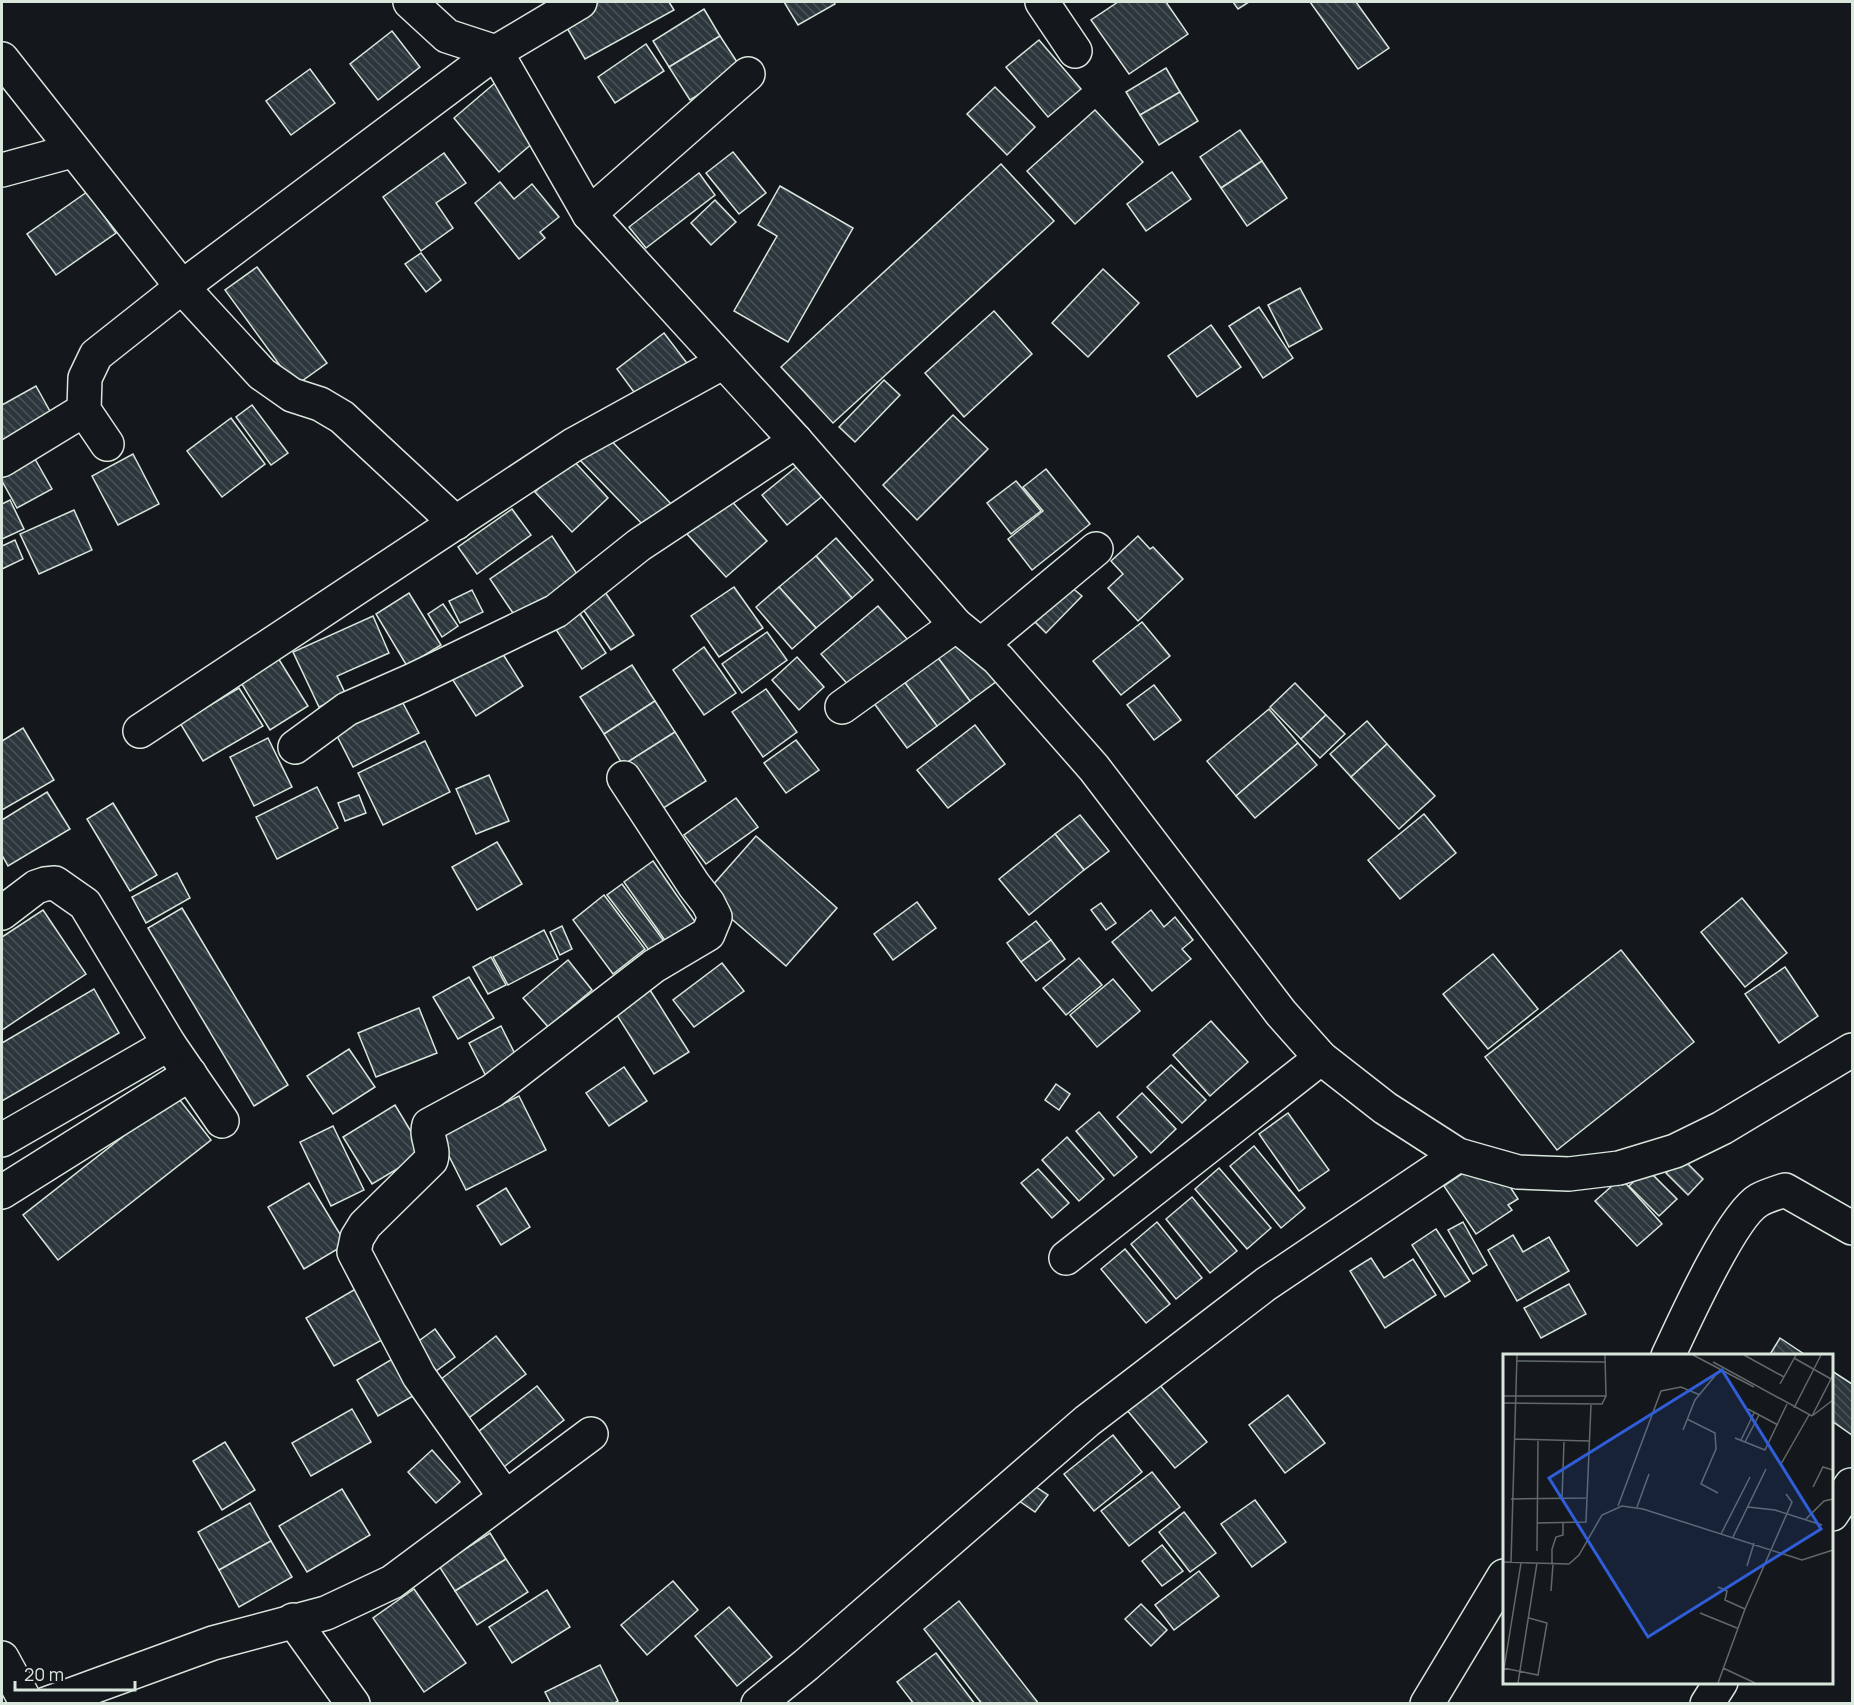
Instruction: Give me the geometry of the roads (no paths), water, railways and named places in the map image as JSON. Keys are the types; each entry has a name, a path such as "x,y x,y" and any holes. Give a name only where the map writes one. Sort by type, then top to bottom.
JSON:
{"street":[{"path":"410,2 447,36 496,52 589,214 722,363 796,441 968,635 998,660 1094,768 1281,1013 1321,1058 1385,1108 1458,1155 1518,1172 1569,1174 1619,1168 1675,1151 1722,1128 1852,1050"},
{"path":"107,444 84,410 86,378 96,355 182,287 496,52 579,2"},
{"path":"1042,2 1075,51"},
{"path":"2,59 72,151 182,287 262,374 292,395 320,404 342,417 456,523"},
{"path":"589,214 748,74"},
{"path":"2,170 72,151"},
{"path":"140,731 573,445 722,363"},
{"path":"2,460 84,410"},
{"path":"295,747 347,709 556,611 639,545 796,441"},
{"path":"842,707 968,635 1096,549"},
{"path":"505,1497 419,1376 354,1252 357,1238 365,1226 431,1160 434,1152 428,1132 429,1125 492,1091 654,966 703,937 713,926 715,917 708,903 624,778"},
{"path":"2,913 36,887 45,884 55,883 85,904 169,1044 222,1121"},
{"path":"2,1140 169,1044"},
{"path":"1066,1258 1321,1058"},
{"path":"2,1192 190,1074"},
{"path":"758,1704 1087,1421 1266,1284 1458,1155"},
{"path":"1669,1354 1700,1287 1734,1229 1757,1201 1785,1190 1852,1228"},
{"path":"46,1704 213,1643 326,1612 392,1582 591,1434"},
{"path":"1833,1511 1845,1481"},
{"path":"1426,1704 1503,1578"},
{"path":"293,1620 352,1704"},
{"path":"2,1658 27,1704"},
{"path":"1707,1704 1720,1684"}]}
